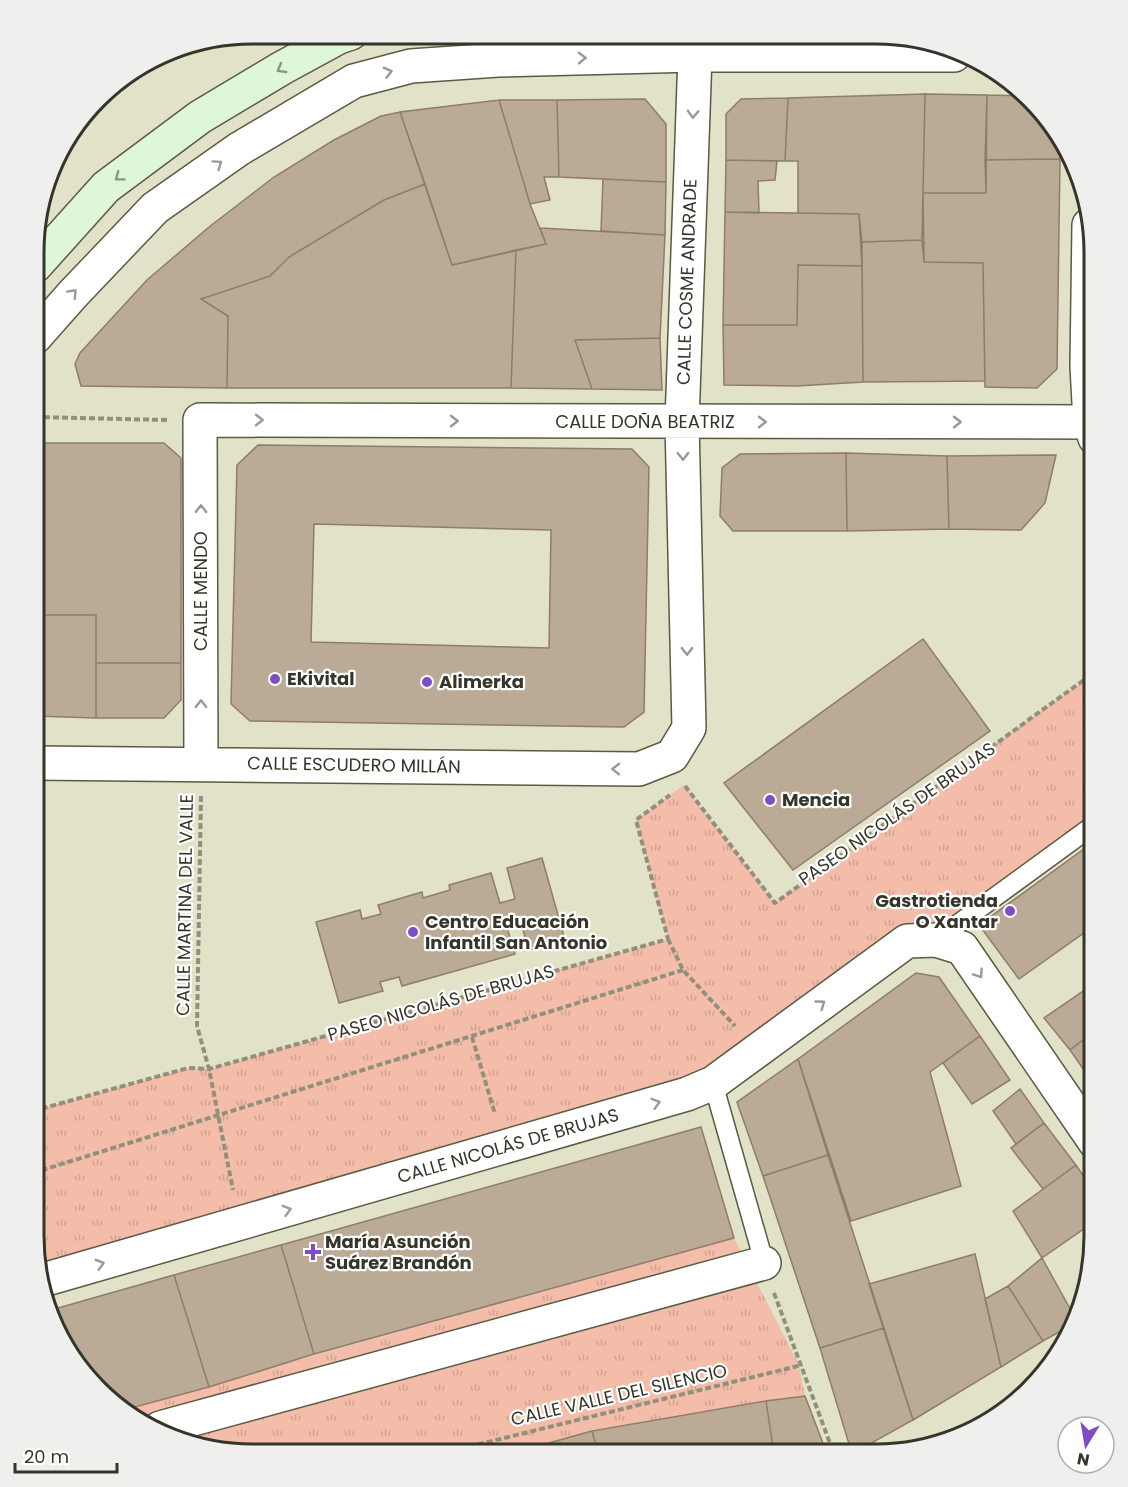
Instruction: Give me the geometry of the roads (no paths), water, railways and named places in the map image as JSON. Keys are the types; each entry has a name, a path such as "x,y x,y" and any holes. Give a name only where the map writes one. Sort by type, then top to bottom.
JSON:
{"main road":[{"path":"44,256 116,180 200,117 326,44"}],"street":[{"path":"44,327 72,294 155,208 239,149 354,81 411,66 498,60 695,55 943,55"},
{"name":"CALLE COSME ANDRADE","path":"672,756 688,728 682,422 695,55"},
{"name":"CALLE DOÑA BEATRIZ","path":"201,420 682,422 1084,430"},
{"name":"CALLE MENDO","path":"201,420 201,763"},
{"name":"CALLE ESCUDERO MILLÁN","path":"44,763 639,769 672,756"},
{"name":"CALLE NICOLÁS DE BRUJAS","path":"49,1279 687,1094 713,1083 907,940 936,940"},
{"path":"936,940 962,948 1084,1126"},
{"path":"168,1426 766,1269"}],"lane":[{"path":"936,940 1084,832"},
{"path":"713,1083 766,1269"}],"place":[{"name":"Ekivital","path":"275,679"},
{"name":"Alimerka","path":"427,682"},
{"name":"Mencia","path":"770,800"},
{"name":"Gastrotienda O Xantar","path":"1010,911"},
{"name":"Centro Educación Infantil San Antonio","path":"413,932"},
{"name":"María Asunción Suárez Brandón","path":"313,1252"}]}
